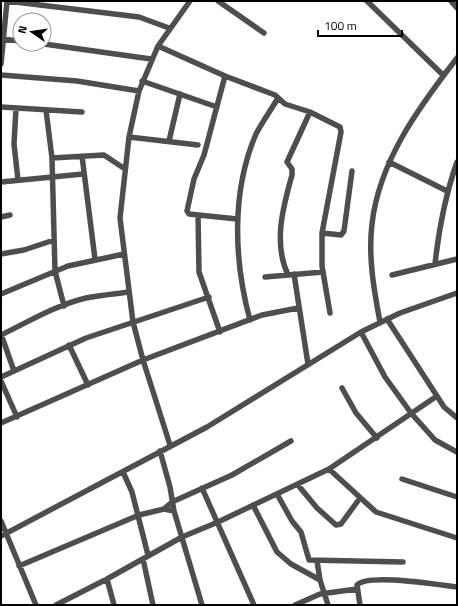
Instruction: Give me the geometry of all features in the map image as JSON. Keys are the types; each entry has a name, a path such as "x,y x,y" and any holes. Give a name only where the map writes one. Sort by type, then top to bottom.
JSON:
{"street":[{"path":"1,64 2,39 7,1 139,17 169,28"},
{"path":"170,445 143,360 133,322 120,218 129,137 138,91 158,46 169,28 190,1"},
{"path":"218,1 264,33"},
{"path":"366,1 443,76"},
{"path":"451,1 457,8"},
{"path":"2,39 12,40"},
{"path":"52,45 151,59"},
{"path":"158,46 278,98 285,104 310,112 337,125 341,129 322,233 323,272 330,313"},
{"path":"380,322 372,278 372,226 380,185 389,162 425,101 457,58"},
{"path":"1,75 77,81 138,91"},
{"path":"225,76 204,155 194,179 187,210 189,214 237,218"},
{"path":"142,82 217,108"},
{"path":"169,141 180,94"},
{"path":"250,320 239,271 237,218 247,159 257,134 278,98"},
{"path":"1,107 82,112"},
{"path":"16,108 14,144 18,180"},
{"path":"46,110 52,158 55,271 64,306"},
{"path":"288,275 281,261 280,247 281,219 292,175 292,169 287,162 310,112"},
{"path":"129,137 198,144"},
{"path":"82,156 83,174 95,259"},
{"path":"52,158 107,156 126,169"},
{"path":"389,162 447,191"},
{"path":"435,264 439,226 447,191 455,173 457,162"},
{"path":"322,233 340,235 344,231 352,171"},
{"path":"1,182 83,174"},
{"path":"1,217 10,215"},
{"path":"198,215 199,272 220,332"},
{"path":"1,254 24,250 54,240"},
{"path":"1,294 68,266 124,254"},
{"path":"392,275 457,259"},
{"path":"265,277 323,272"},
{"path":"294,274 298,308 308,364"},
{"path":"14,371 1,335 24,323 86,298 129,292"},
{"path":"4,535 123,472 170,445 207,427 361,332 400,313 457,293"},
{"path":"1,377 69,345 209,297"},
{"path":"1,423 143,360 262,315 298,308"},
{"path":"387,319 444,407 457,418"},
{"path":"361,332 385,377 411,413 435,440 457,452"},
{"path":"69,345 88,385"},
{"path":"1,381 17,417"},
{"path":"342,388 356,413 377,438"},
{"path":"56,605 107,579 182,537 298,485 329,469 437,396"},
{"path":"164,509 172,502 232,475 291,441"},
{"path":"160,451 170,487 174,511 202,605"},
{"path":"329,469 360,498 381,514 457,538"},
{"path":"123,472 131,487 139,515 154,605"},
{"path":"402,480 457,497"},
{"path":"298,485 317,508 336,525 341,524 360,498"},
{"path":"202,488 254,605"},
{"path":"277,494 292,521 301,532 308,559 317,561 403,562"},
{"path":"253,505 277,552 283,558 320,580"},
{"path":"19,566 139,515 164,509 174,511"},
{"path":"1,521 4,535 36,605"},
{"path":"317,561 320,580 326,593 328,605"},
{"path":"107,579 114,605"},
{"path":"360,605 357,585 361,582 380,579 457,587"},
{"path":"295,605 314,595 357,589"}]}
